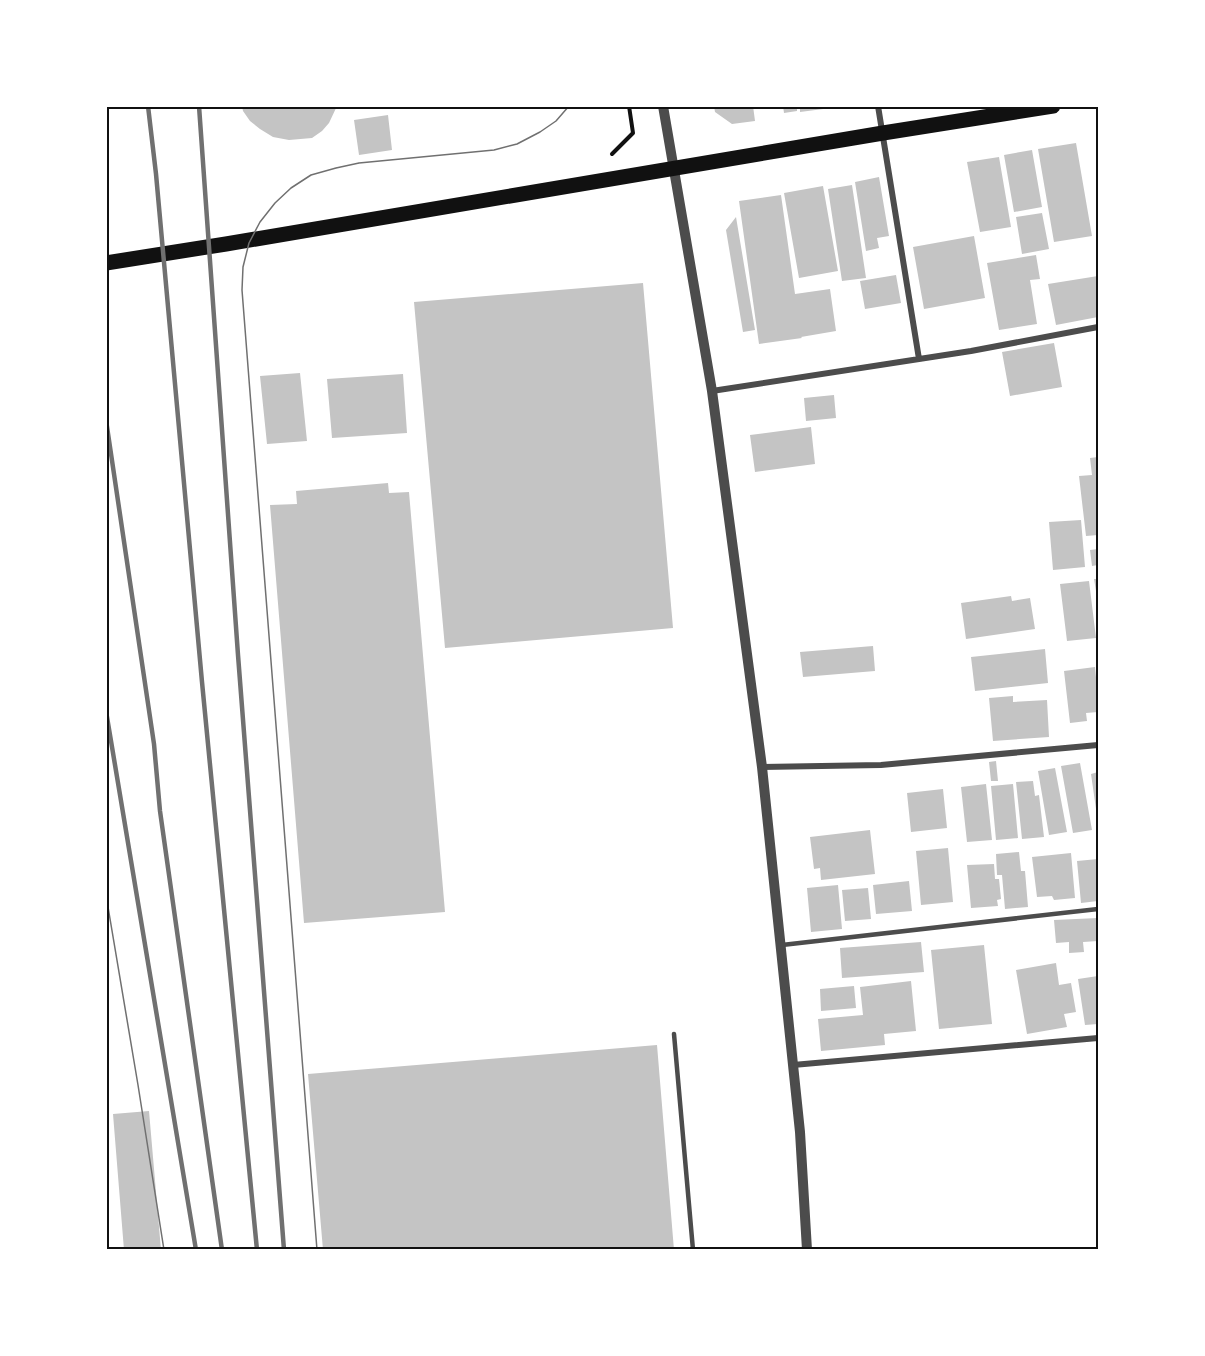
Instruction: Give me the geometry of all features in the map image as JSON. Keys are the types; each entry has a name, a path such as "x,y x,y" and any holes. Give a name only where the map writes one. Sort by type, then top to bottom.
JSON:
{"main road":[{"path":"106,263 1029,108 1053,106"}],"street":[{"path":"663,106 712,391 762,766 800,1132 807,1250"},
{"path":"879,106 920,359"},
{"path":"712,391 970,351 1098,327"},
{"path":"762,766 881,765 1098,745"},
{"path":"793,1065 1098,1038"}],"lane":[{"path":"781,945 1098,909"},
{"path":"674,1034 693,1250"}],"path":[{"path":"602,156 613,154 633,133 629,106"}],"building":[{"path":"242,106 337,106 329,123 322,131 312,138 289,140 273,137 260,129 250,121"},
{"path":"714,106 753,106 755,121 732,124 715,112"},
{"path":"783,106 797,106 797,111 784,113"},
{"path":"800,106 831,106 831,108 800,112"},
{"path":"388,115 392,150 359,155 354,120"},
{"path":"1076,143 1092,236 1054,242 1038,149"},
{"path":"1032,150 1042,207 1014,212 1004,155"},
{"path":"999,157 1011,227 980,232 967,162"},
{"path":"879,177 889,236 877,238 879,248 866,251 855,182"},
{"path":"852,185 866,278 842,281 828,189"},
{"path":"823,186 838,271 799,278 784,193"},
{"path":"781,195 795,294 830,289 836,331 759,344 739,201"},
{"path":"1042,213 1049,249 1022,254 1016,217"},
{"path":"736,217 755,330 743,332 726,230"},
{"path":"974,236 985,298 924,309 913,247"},
{"path":"1036,255 1040,279 1030,280 1037,324 999,330 987,263"},
{"path":"896,275 901,303 865,309 860,281"},
{"path":"1098,276 1098,317 1056,325 1048,284"},
{"path":"643,283 673,628 445,648 414,302"},
{"path":"1054,343 1062,387 1010,396 1002,352"},
{"path":"300,373 307,441 267,444 260,376"},
{"path":"403,374 407,433 332,438 327,379"},
{"path":"834,395 836,418 806,421 804,398"},
{"path":"811,427 815,464 755,472 750,435"},
{"path":"1098,457 1098,535 1086,536 1079,476 1092,475 1090,458"},
{"path":"388,483 389,493 409,492 445,912 304,923 270,505 297,504 296,491"},
{"path":"1081,520 1085,567 1053,570 1049,522"},
{"path":"1098,549 1098,565 1092,566 1090,550"},
{"path":"1094,579 1098,579 1098,591 1096,591"},
{"path":"1089,581 1096,638 1067,641 1060,584"},
{"path":"1011,596 1012,601 1030,598 1035,629 966,639 961,603"},
{"path":"873,646 875,671 803,677 800,652"},
{"path":"1045,649 1048,683 975,691 971,657"},
{"path":"1095,667 1098,712 1086,713 1087,721 1070,723 1064,671"},
{"path":"1013,696 1013,702 1047,700 1049,737 993,741 989,698"},
{"path":"996,761 998,781 991,781 989,762"},
{"path":"1080,763 1092,830 1073,833 1061,766"},
{"path":"1055,768 1067,832 1049,835 1038,771"},
{"path":"1098,772 1098,816 1097,816 1091,774"},
{"path":"1033,781 1035,796 1039,795 1044,837 1022,839 1016,782"},
{"path":"986,784 992,840 967,842 961,787"},
{"path":"1013,784 1018,838 996,840 991,786"},
{"path":"943,789 947,828 911,832 907,793"},
{"path":"870,830 875,874 821,880 820,868 814,869 810,837"},
{"path":"948,848 953,902 921,905 916,851"},
{"path":"1019,852 1021,871 1025,871 1028,907 1005,909 1002,875 997,875 996,854"},
{"path":"1071,853 1075,898 1054,900 1052,896 1037,897 1032,857"},
{"path":"1098,859 1098,901 1081,903 1077,861"},
{"path":"994,864 995,879 999,879 1001,899 997,900 998,906 971,908 967,865"},
{"path":"909,881 912,911 876,914 873,885"},
{"path":"838,885 842,929 811,932 807,888"},
{"path":"868,888 871,919 845,921 842,890"},
{"path":"1098,918 1098,941 1083,942 1084,952 1069,953 1069,942 1056,943 1054,920"},
{"path":"921,942 924,972 842,978 840,948"},
{"path":"984,945 992,1024 939,1029 931,950"},
{"path":"1056,963 1059,985 1071,983 1076,1012 1064,1014 1067,1027 1027,1034 1016,970"},
{"path":"1098,976 1098,1024 1085,1025 1078,979"},
{"path":"911,981 916,1031 884,1034 885,1045 821,1051 818,1019 863,1015 860,987"},
{"path":"854,986 856,1008 821,1011 820,989"},
{"path":"657,1045 674,1250 323,1250 308,1074"},
{"path":"149,1111 161,1250 124,1250 113,1114"}],"tram line":[{"path":"317,1250 242,290 243,267 249,243 260,222 291,188 311,175 359,163 494,150 517,144 556,121 569,106"},
{"path":"106,895 164,1250"}],"railway":[{"path":"148,106 257,1250"},
{"path":"199,106 284,1250"},
{"path":"106,420 154,744 160,811 222,1250"},
{"path":"106,711 196,1250"}]}
